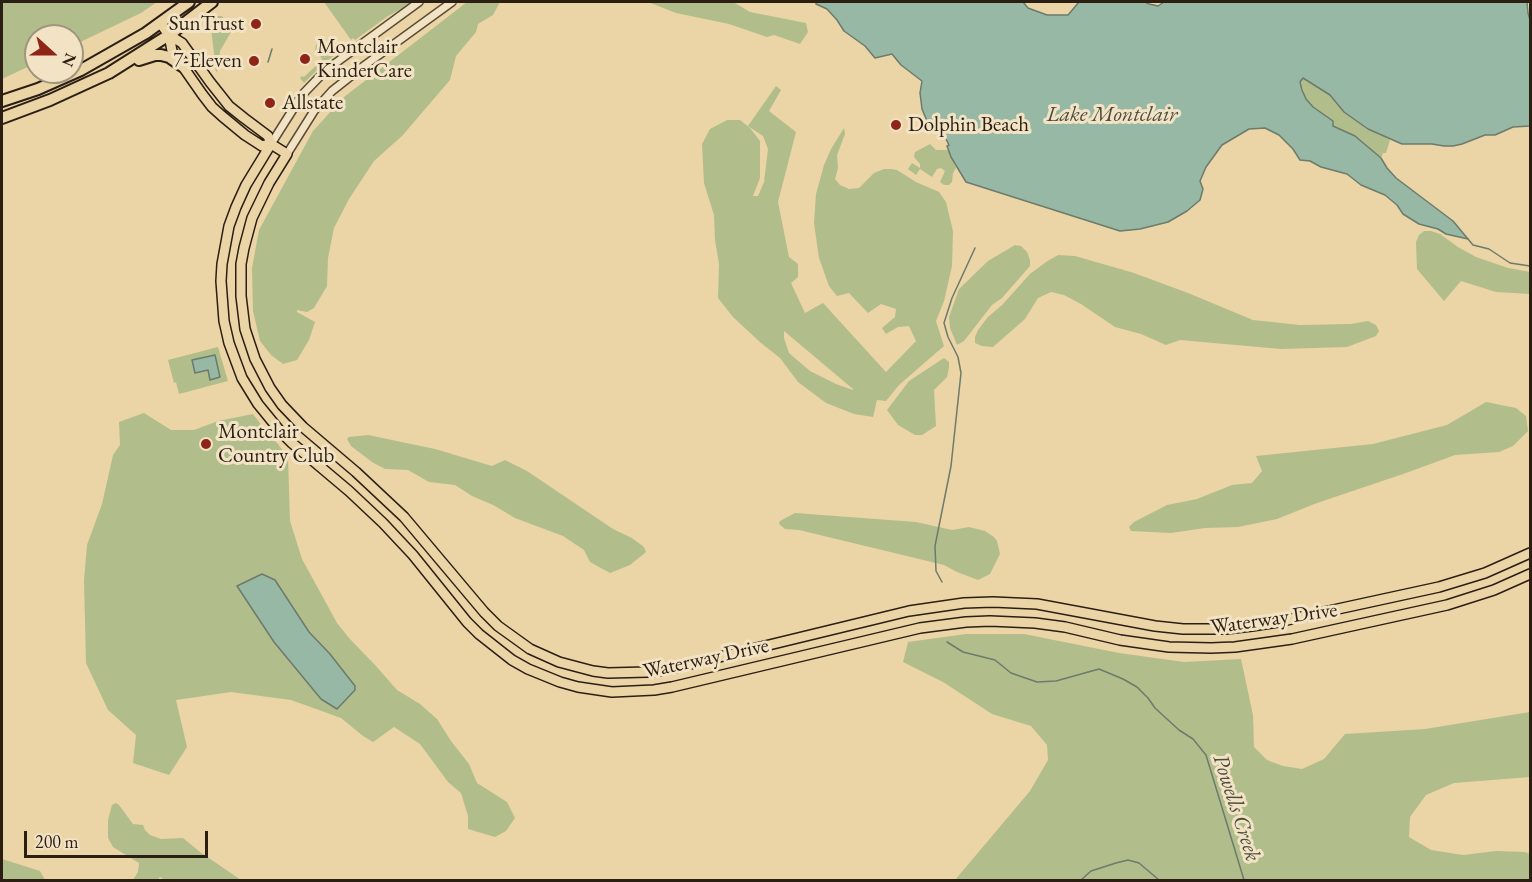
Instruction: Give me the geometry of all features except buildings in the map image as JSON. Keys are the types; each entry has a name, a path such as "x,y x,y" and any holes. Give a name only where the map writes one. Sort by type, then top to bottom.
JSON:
{"highway":[{"path":"2,101 38,89 106,57 161,24 189,2"},
{"path":"2,118 78,88 121,66 169,35 212,2"},
{"path":"121,66 158,55 169,57 182,66"}],"main road":[{"path":"161,24 169,35 182,43 219,94 244,118 268,136 271,144 287,154"},
{"path":"169,35 172,51 201,94 239,131 262,146 271,144"},
{"name":"Waterway Drive","path":"271,144 246,185 236,207 224,247 222,304 227,334 242,378 258,404 280,431 350,491 383,523 479,634 508,657 544,676 578,687 612,692 636,692 672,687 920,628 966,622 1035,623 1169,647 1211,648 1270,643 1447,605 1494,590 1530,574"},
{"name":"Waterway Drive","path":"287,154 260,199 252,218 244,248 240,280 242,314 247,336 255,359 270,388 293,418 404,517 498,626 543,656 566,665 592,671 630,674 666,670 909,611 964,603 1037,604 1183,629 1252,626 1439,587 1485,573 1530,553"},
{"path":"450,601 465,589"}],"street":[{"name":"Waterway Drive","path":"271,144 298,101 326,70 419,2"},
{"name":"Waterway Drive","path":"287,154 314,111 332,91 352,74 453,2"}],"green space":[{"path":"2,2 157,2 141,13 84,40 84,24 24,24 24,69 2,79"},
{"path":"324,2 414,2 388,16 355,40 353,38 351,40"},
{"name":"Montclair Country Club","path":"467,2 500,2 493,15 478,24 476,32 456,56 450,80 402,136 374,161 349,199 334,228 328,258 327,286 314,308 307,312 297,310 315,322 309,340 297,360 283,364 271,355 260,341 253,311 252,268 259,230 313,131 344,97"},
{"path":"648,2 733,2 750,12 806,23 808,32 800,44 774,35 767,37 729,24 676,13"},
{"path":"217,16 222,16 231,32 220,51 217,73 214,66 211,21"},
{"path":"334,42 341,50 304,83 300,78 322,60 315,51 316,45 320,44 329,48"},
{"path":"1303,78 1330,95 1355,120 1390,140 1386,153 1383,153 1381,158 1333,126 1333,121 1306,99 1300,81"},
{"path":"776,86 781,90 769,111 796,132 778,202 789,257 798,264 798,277 791,283 805,313 823,303 886,372 916,341 909,326 898,327 886,334 882,328 895,317 896,309 881,304 868,313 849,293 837,296 829,286 819,258 814,223 816,194 824,165 844,128 845,134 837,155 838,168 835,179 840,185 849,189 859,188 874,173 891,169 939,192 946,202 953,231 952,266 944,301 936,321 944,346 899,385 886,401 877,400 873,417 854,414 826,403 798,382 780,358 733,317 718,298 719,264 714,215 704,183 702,144 710,129 727,120 740,120 750,128 760,141 760,178 753,196 758,196 764,182 768,149 763,136 748,126","holes":["784,331 853,389 836,384 810,371 789,353"]},
{"path":"930,144 936,150 948,150 956,168 949,185 940,182 945,171 941,168 937,169 932,177 920,169 916,175 908,169 912,163 920,168 920,164 914,157 915,152"},
{"path":"1424,231 1440,234 1476,257 1508,268 1530,272 1530,294 1496,292 1461,281 1444,301 1417,269 1416,242"},
{"path":"1015,245 1021,246 1027,252 1030,266 1002,298 992,305 964,341 957,345 950,328 949,317 959,289 988,261"},
{"path":"1058,255 1075,256 1134,273 1253,320 1300,325 1351,324 1368,321 1376,325 1379,331 1376,336 1347,347 1281,349 1180,340 1166,345 1141,334 1115,327 1081,304 1064,295 1051,292 1038,298 1025,319 993,347 975,343 978,330 987,318 1030,274"},
{"path":"218,347 228,381 179,394 168,360"},
{"path":"944,358 949,362 947,377 934,390 936,426 922,435 915,435 898,425 887,410 909,381"},
{"path":"1486,402 1516,408 1526,416 1528,431 1513,446 1499,452 1455,455 1277,519 1238,527 1205,528 1171,533 1131,531 1129,527 1134,522 1167,505 1197,499 1232,485 1252,483 1262,471 1256,456 1373,444 1447,425"},
{"name":"Montclair Country Club","path":"144,413 171,430 194,430 218,421 253,414 288,458 290,521 302,559 337,623 397,690 420,704 437,719 469,764 477,783 507,802 515,818 506,831 495,837 468,829 468,816 461,793 448,782 420,744 394,727 373,742 341,718 291,700 231,692 176,700 187,747 169,775 133,763 136,735 108,710 86,663 84,580 87,545 102,504 113,455 120,445 119,422"},
{"name":"Montclair Country Club","path":"368,435 435,449 492,466 505,460 527,471 613,529 632,538 644,547 646,552 630,565 610,573 590,562 584,550 563,536 515,518 455,485 429,482 408,470 385,469 372,462 351,446 347,439"},
{"path":"795,513 916,522 952,530 969,527 985,531 994,537 1000,554 990,574 978,580 944,565 799,530 785,529 779,524 780,521"},
{"path":"966,634 1024,634 1119,653 1184,662 1241,659 1253,715 1254,747 1267,760 1283,766 1302,769 1324,759 1345,734 1425,729 1530,712 1530,777 1454,783 1426,795 1410,817 1409,837 1431,850 1463,855 1496,851 1525,852 1530,854 1530,880 955,880 1030,791 1048,760 1047,745 1031,726 992,714 943,682 903,662 908,642"},
{"path":"116,803 133,824 143,825 150,835 161,839 183,838 241,880 165,880 160,877 158,880 133,880 138,872 139,863 113,847 108,838 108,820 112,805"},
{"path":"2,859 40,871 45,880 2,880"}],"water":[{"name":"Lake Montclair","path":"816,2 1023,2 1028,8 1047,15 1068,15 1079,2 1145,2 1158,6 1164,2 1527,2 1530,20 1530,126 1513,127 1495,135 1485,135 1453,146 1402,144 1368,129 1344,112 1330,95 1303,78 1300,82 1302,90 1313,107 1333,121 1333,126 1355,136 1381,158 1396,178 1453,221 1468,239 1419,224 1403,214 1397,205 1385,195 1361,185 1347,174 1321,167 1310,161 1300,160 1279,135 1265,128 1249,129 1222,145 1206,167 1200,181 1203,189 1200,200 1187,211 1168,222 1120,231 966,182 951,157 944,135 938,126 932,128 927,121 922,109 920,93 922,81 901,65 892,54 875,58 865,46 844,31 827,9"},
{"path":"215,355 220,377 210,380 208,370 195,373 192,360"},
{"path":"262,574 275,580 309,632 355,686 355,690 337,709 321,699 274,642 237,586"}],"waterway":[{"path":"268,62 272,49"},
{"path":"1468,239 1473,245 1489,249 1510,263 1530,266"},
{"name":"Powells Creek","path":"942,582 936,571 935,546 951,466 961,373 958,357 944,323 952,298 975,248"},
{"name":"Powells Creek","path":"947,642 963,652 995,660 1011,673 1037,682 1056,681 1099,669 1137,687 1155,708 1179,730 1193,739 1206,755 1244,880"},
{"name":"Powells Creek","path":"1081,880 1091,871 1128,860 1139,863 1159,880"}],"place":[{"name":"SunTrust","path":"256,24"},
{"name":"Montclair KinderCare","path":"305,59"},
{"name":"7-Eleven","path":"254,61"},
{"name":"Allstate","path":"270,103"},
{"name":"Dolphin Beach","path":"896,125"},
{"name":"Montclair Country Club","path":"206,444"}]}
